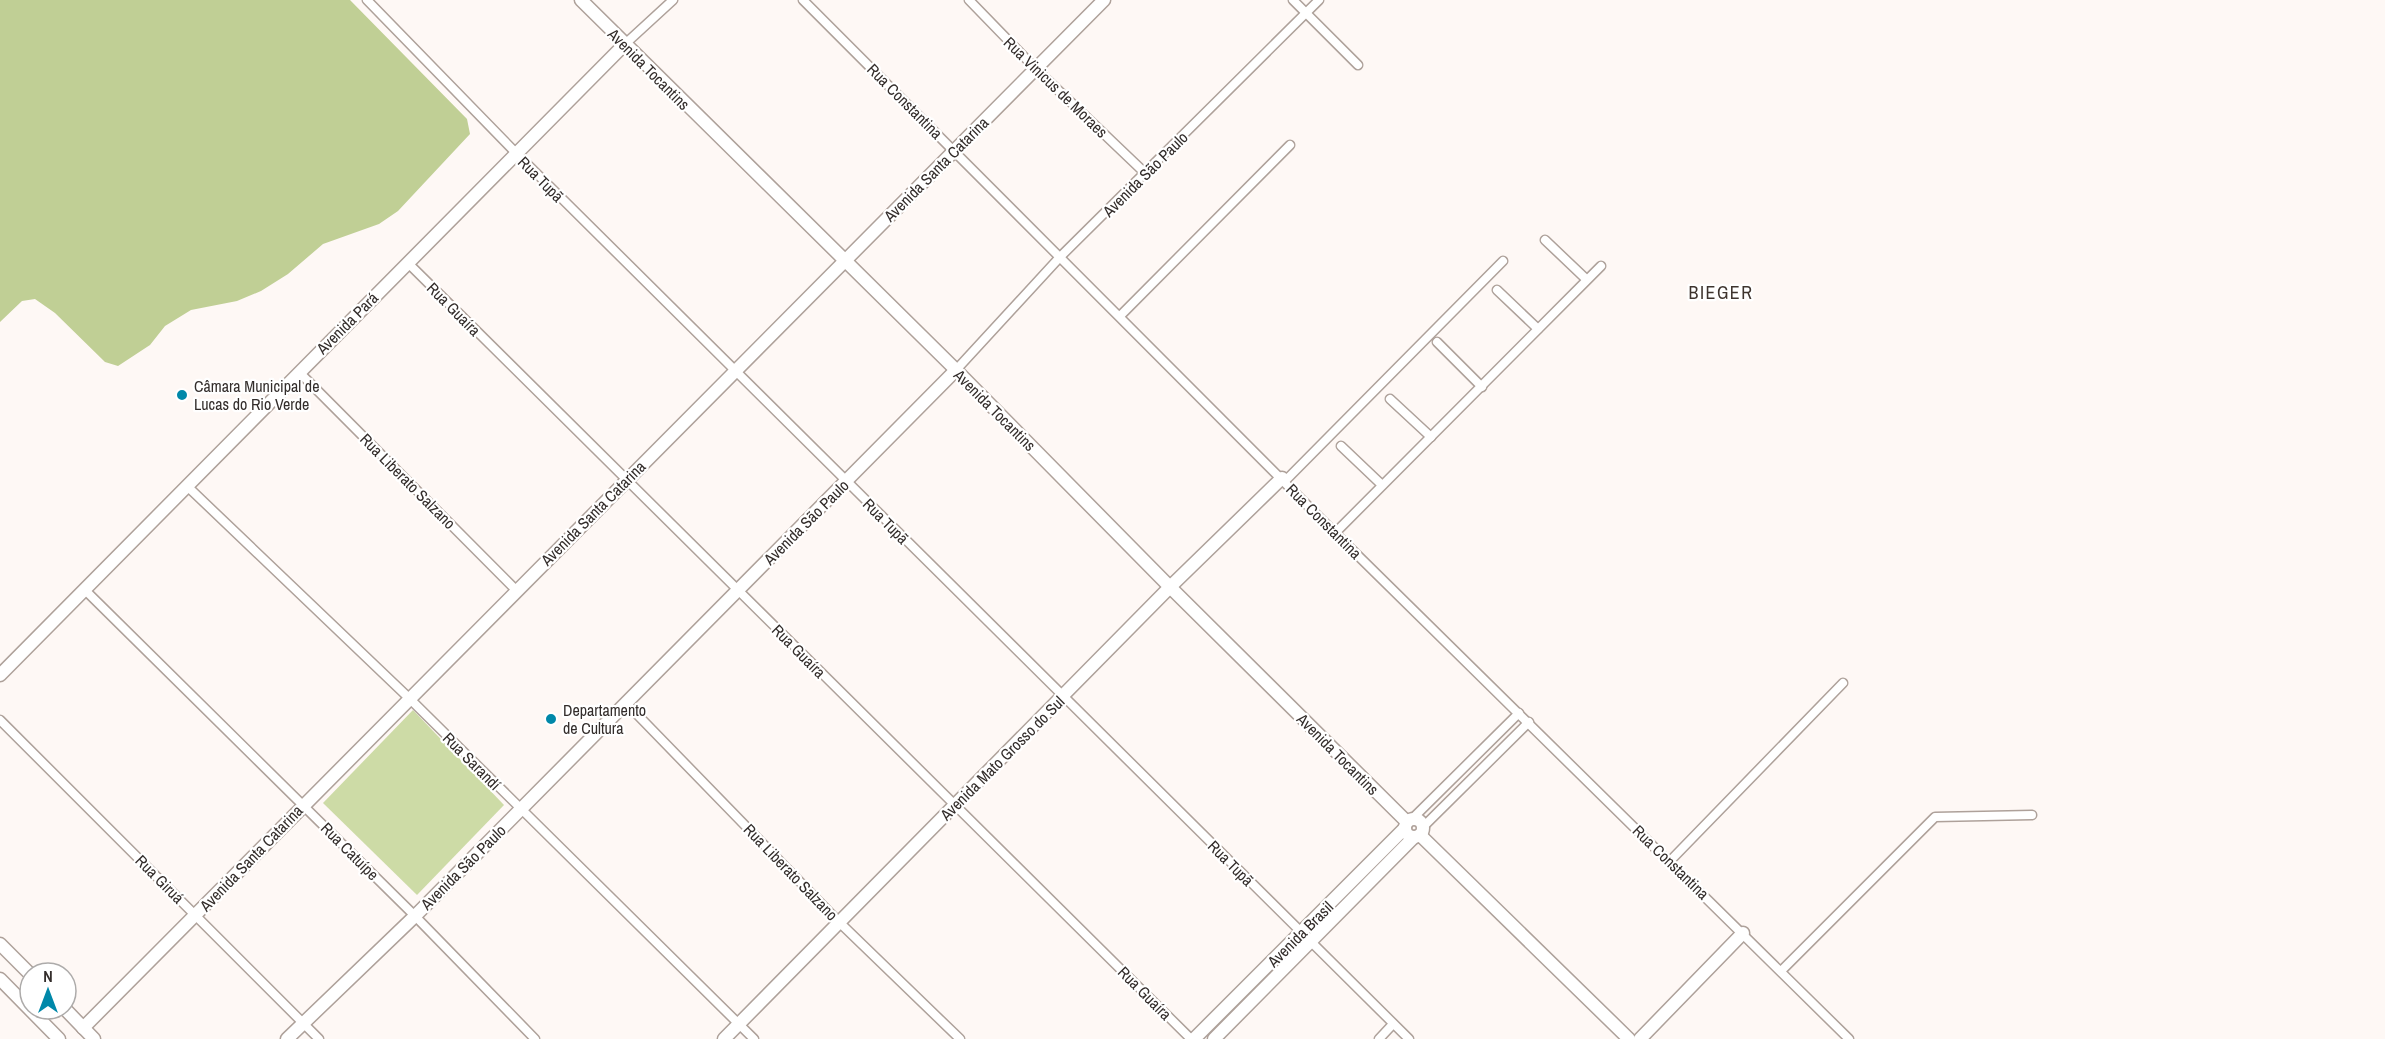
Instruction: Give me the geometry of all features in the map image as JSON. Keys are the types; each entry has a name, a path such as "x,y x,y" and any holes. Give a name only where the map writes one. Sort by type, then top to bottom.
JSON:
{"street":[{"name":"Rua Tupã","path":"367,0 516,154 1409,1039"},
{"name":"Avenida Tocantins","path":"581,0 624,45 956,370 1170,588 1629,1039"},
{"name":"Avenida Pará","path":"0,675 624,45 672,0"},
{"name":"Rua Constantina","path":"803,0 1335,533 1849,1039"},
{"name":"Rua Vinicus de Moraes","path":"969,0 1035,69 1145,173"},
{"name":"Avenida Santa Catarina","path":"83,1028 1104,0"},
{"path":"1293,0 1358,65"},
{"name":"Avenida São Paulo","path":"287,1039 415,916 956,370 1060,257 1319,0"},
{"path":"1120,316 1290,145"},
{"path":"1545,240 1586,279"},
{"path":"1283,480 1503,261"},
{"name":"Rua Guaíra","path":"408,263 1193,1039"},
{"path":"1335,533 1601,266"},
{"path":"1497,290 1538,329"},
{"path":"1437,342 1482,387"},
{"name":"Rua Liberato Salzano","path":"299,372 516,590"},
{"path":"1390,399 1431,438"},
{"path":"1341,446 1382,485"},
{"name":"Avenida Mato Grosso do Sul","path":"724,1039 1170,588 1283,480"},
{"name":"Rua Sarandí","path":"187,486 410,699 754,1039"},
{"name":"Rua Catuípe","path":"85,590 303,804 535,1039"},
{"path":"1670,861 1843,683"},
{"name":"Rua Liberato Salzano","path":"625,702 839,922 960,1039"},
{"name":"Avenida Brasil","path":"1214,1039 1311,942 1519,713"},
{"name":"Rua Giruá","path":"0,720 319,1039"},
{"name":"Avenida Brasil","path":"1193,1039 1301,933 1528,722"},
{"path":"1781,971 1935,817 2032,815"},
{"path":"1640,1039 1743,933"},
{"path":"0,944 18,962"},
{"path":"0,979 59,1039"},
{"path":"76,1021 94,1039"},
{"path":"1378,1039 1394,1024"}],"green space":[{"path":"0,0 350,0 467,119 470,134 398,211 379,224 323,244 288,274 261,291 237,301 191,310 165,326 150,345 118,366 105,362 55,313 35,299 22,301 0,322"},
{"path":"413,710 504,805 417,895 323,803"}],"place":[{"name":"Câmara Municipal de Lucas do Rio Verde","path":"182,395"},
{"name":"Departamento de Cultura","path":"551,719"}],"district":[{"name":"BIEGER","path":"1721,292"}]}
